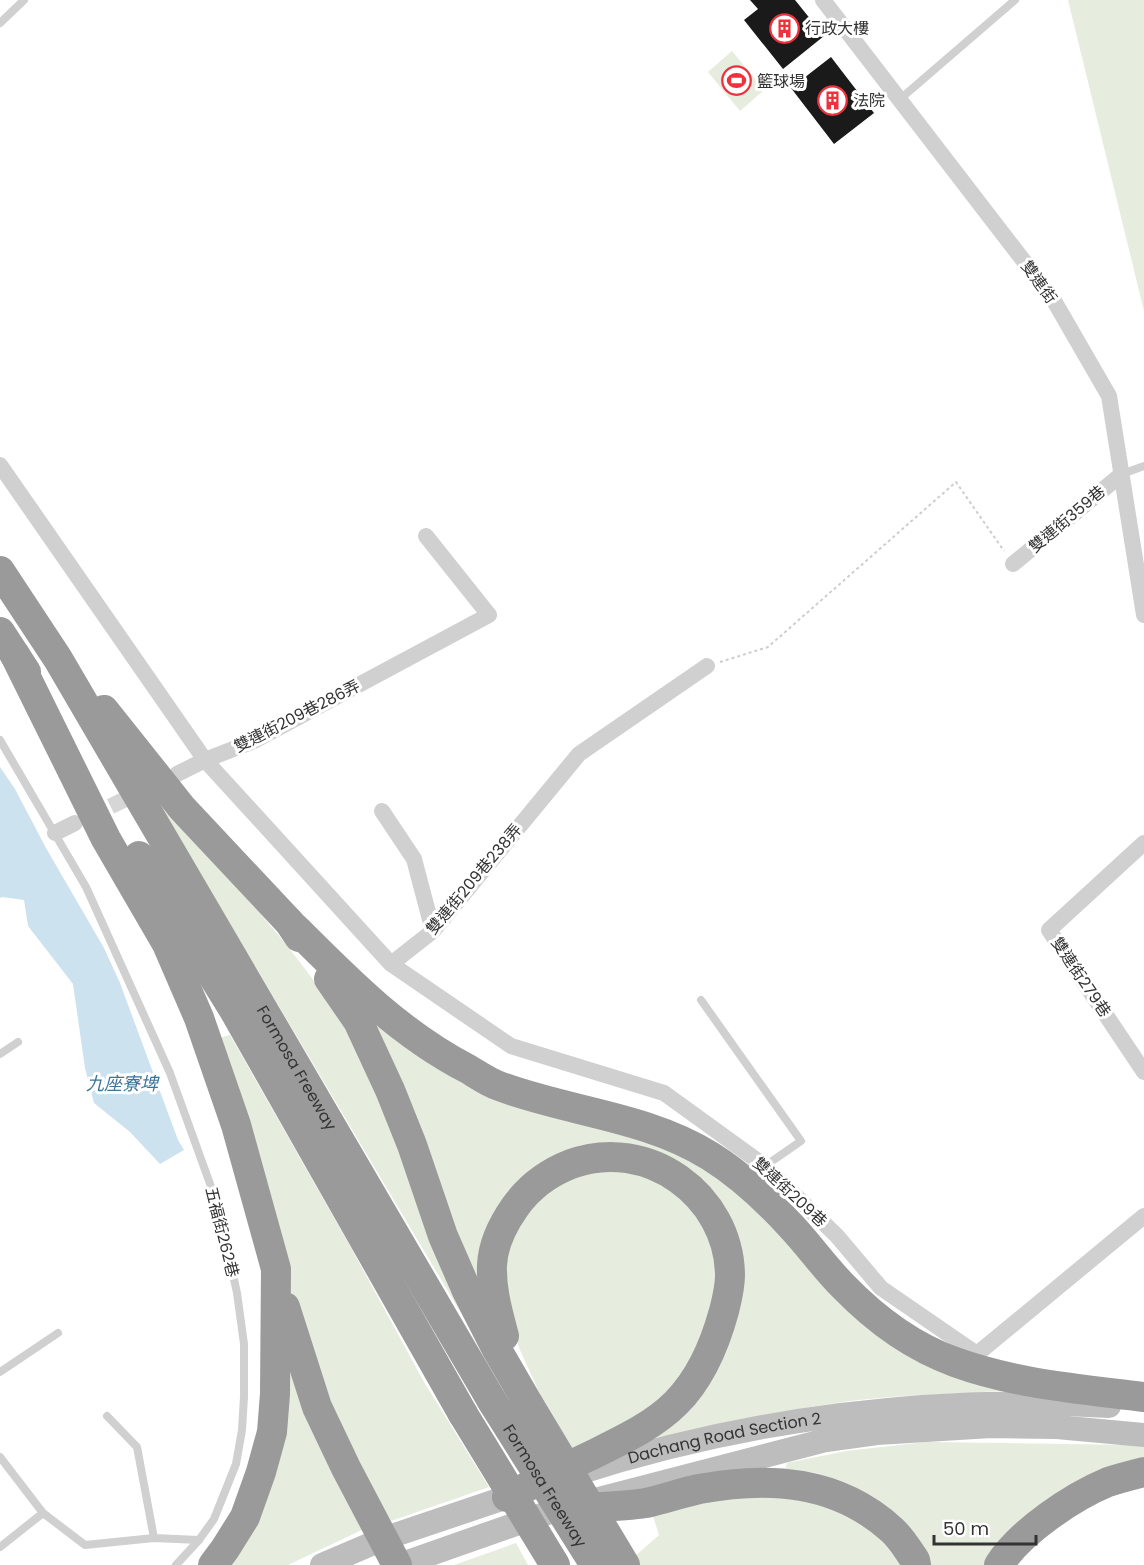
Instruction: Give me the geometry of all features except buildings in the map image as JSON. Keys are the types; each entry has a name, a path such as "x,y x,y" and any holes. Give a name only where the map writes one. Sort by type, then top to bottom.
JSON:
{"highway":[{"name":"Formosa Freeway","path":"0,571 58,659 492,1401 595,1565"},
{"name":"Formosa Freeway","path":"8,644 234,1010 463,1414 555,1565"},
{"path":"8,644 106,839 167,944 199,1018 236,1125 289,1323 317,1407 393,1556"},
{"path":"58,659 112,719 182,808 289,922 356,989 422,1043 498,1085 655,1130 708,1155 752,1188 791,1225 844,1288 891,1328 930,1351 955,1362 996,1374 1042,1383 1144,1397"},
{"path":"289,922 358,1021 412,1145 447,1245 496,1348 626,1565"},
{"path":"507,1497 625,1439 659,1418 677,1402 693,1382 712,1349 728,1294 730,1275 721,1234 710,1211 693,1189 673,1174 635,1159 607,1156 585,1159 561,1168 542,1179 523,1196 502,1226 492,1264 494,1298 525,1396"},
{"path":"206,1553 225,1549 245,1517 272,1431 275,1394 276,1269"},
{"path":"999,1565 1008,1550 1031,1529 1078,1497 1109,1482 1144,1472"},
{"path":"556,1510 645,1503 697,1490 746,1482 797,1484 836,1494 868,1511 894,1532 915,1560 916,1565"}],"main road":[{"name":"Dachang Road Section 2","path":"393,1556 507,1497 602,1466 721,1435 886,1408 1046,1402 1144,1409"},
{"name":"Dachang Road Section 2","path":"322,1565 393,1556 556,1510 826,1440 877,1433 991,1426 1046,1426 1144,1435"}],"street":[{"name":"雙連街","path":"823,0 1053,299 1108,396 1144,615"},
{"path":"0,465 205,760 392,964"},
{"name":"雙連街359巷","path":"1013,564 1122,474"},
{"name":"雙連街209巷286弄","path":"205,760 254,741 489,615 426,536"},
{"name":"雙連街209巷238弄","path":"392,964 433,931 579,754 707,666"},
{"path":"177,774 205,760"},
{"path":"382,811 414,859 433,931"},
{"path":"55,833 75,823"},
{"name":"雙連街279巷","path":"1144,843 1049,930 1144,1072"},
{"name":"雙連街209巷","path":"392,964 511,1046 664,1093 765,1166 837,1236 881,1288 977,1354 1144,1216"}],"lane":[{"path":"0,23 24,0"},
{"path":"899,100 1015,0"},
{"path":"1122,474 1144,466"},
{"name":"五福街262巷","path":"0,740 86,887 170,1073 218,1206 237,1293 244,1344 244,1397 242,1430 236,1464 214,1519 206,1553 176,1565"},
{"path":"700,1000 801,1141 765,1166"},
{"path":"0,1054 18,1042"},
{"path":"0,1372 58,1333"},
{"path":"107,1416 137,1447 154,1538"},
{"path":"0,1457 43,1514 85,1545 154,1538 206,1553"},
{"path":"0,1547 43,1514"}],"path":[{"path":"707,666 768,647 956,482 1013,564"}],"shaded area":[{"path":"1068,0 1144,0 1144,311"},
{"name":"籃球場","path":"732,51 764,90 740,111 708,72"},
{"path":"153,794 270,925 314,981 345,1027 375,1082 468,1325"},
{"path":"353,999 391,1036 434,1067 481,1092 677,1147 755,1207 815,1274 1008,1383 1001,1391 888,1397 822,1405 629,1446 739,1301 688,1171 551,1162 481,1291"},
{"path":"230,1035 349,1244 424,1382 489,1487 391,1521 366,1486 307,1352 218,1038"},
{"path":"614,1167 674,1187 713,1241 718,1294 688,1367 664,1395 637,1419 572,1449 539,1392 520,1350 505,1307 503,1265 509,1234 549,1185"},
{"path":"294,1363 366,1528 288,1565 228,1565 285,1367"},
{"path":"926,1442 1132,1445 1144,1447 1144,1460 1096,1473 1053,1496 1016,1527 985,1565 924,1565 864,1493 817,1473 785,1470 787,1463 846,1451"},
{"path":"771,1491 823,1500 844,1508 863,1522 891,1549 901,1565 637,1565 633,1558 659,1535 651,1510"},
{"path":"516,1543 528,1565 454,1565"}],"water":[{"name":"九座寮埤","path":"0,767 15,789 104,948 120,983 178,1140 184,1150 160,1164 130,1132 94,1103 85,1068 73,984 28,926 24,900 0,898"}],"tunnel":[{"path":"89,817 144,790"}],"place":[{"name":"行政大樓","path":"784,28"},
{"name":"籃球場","path":"736,81"},
{"name":"法院","path":"832,100"}]}
